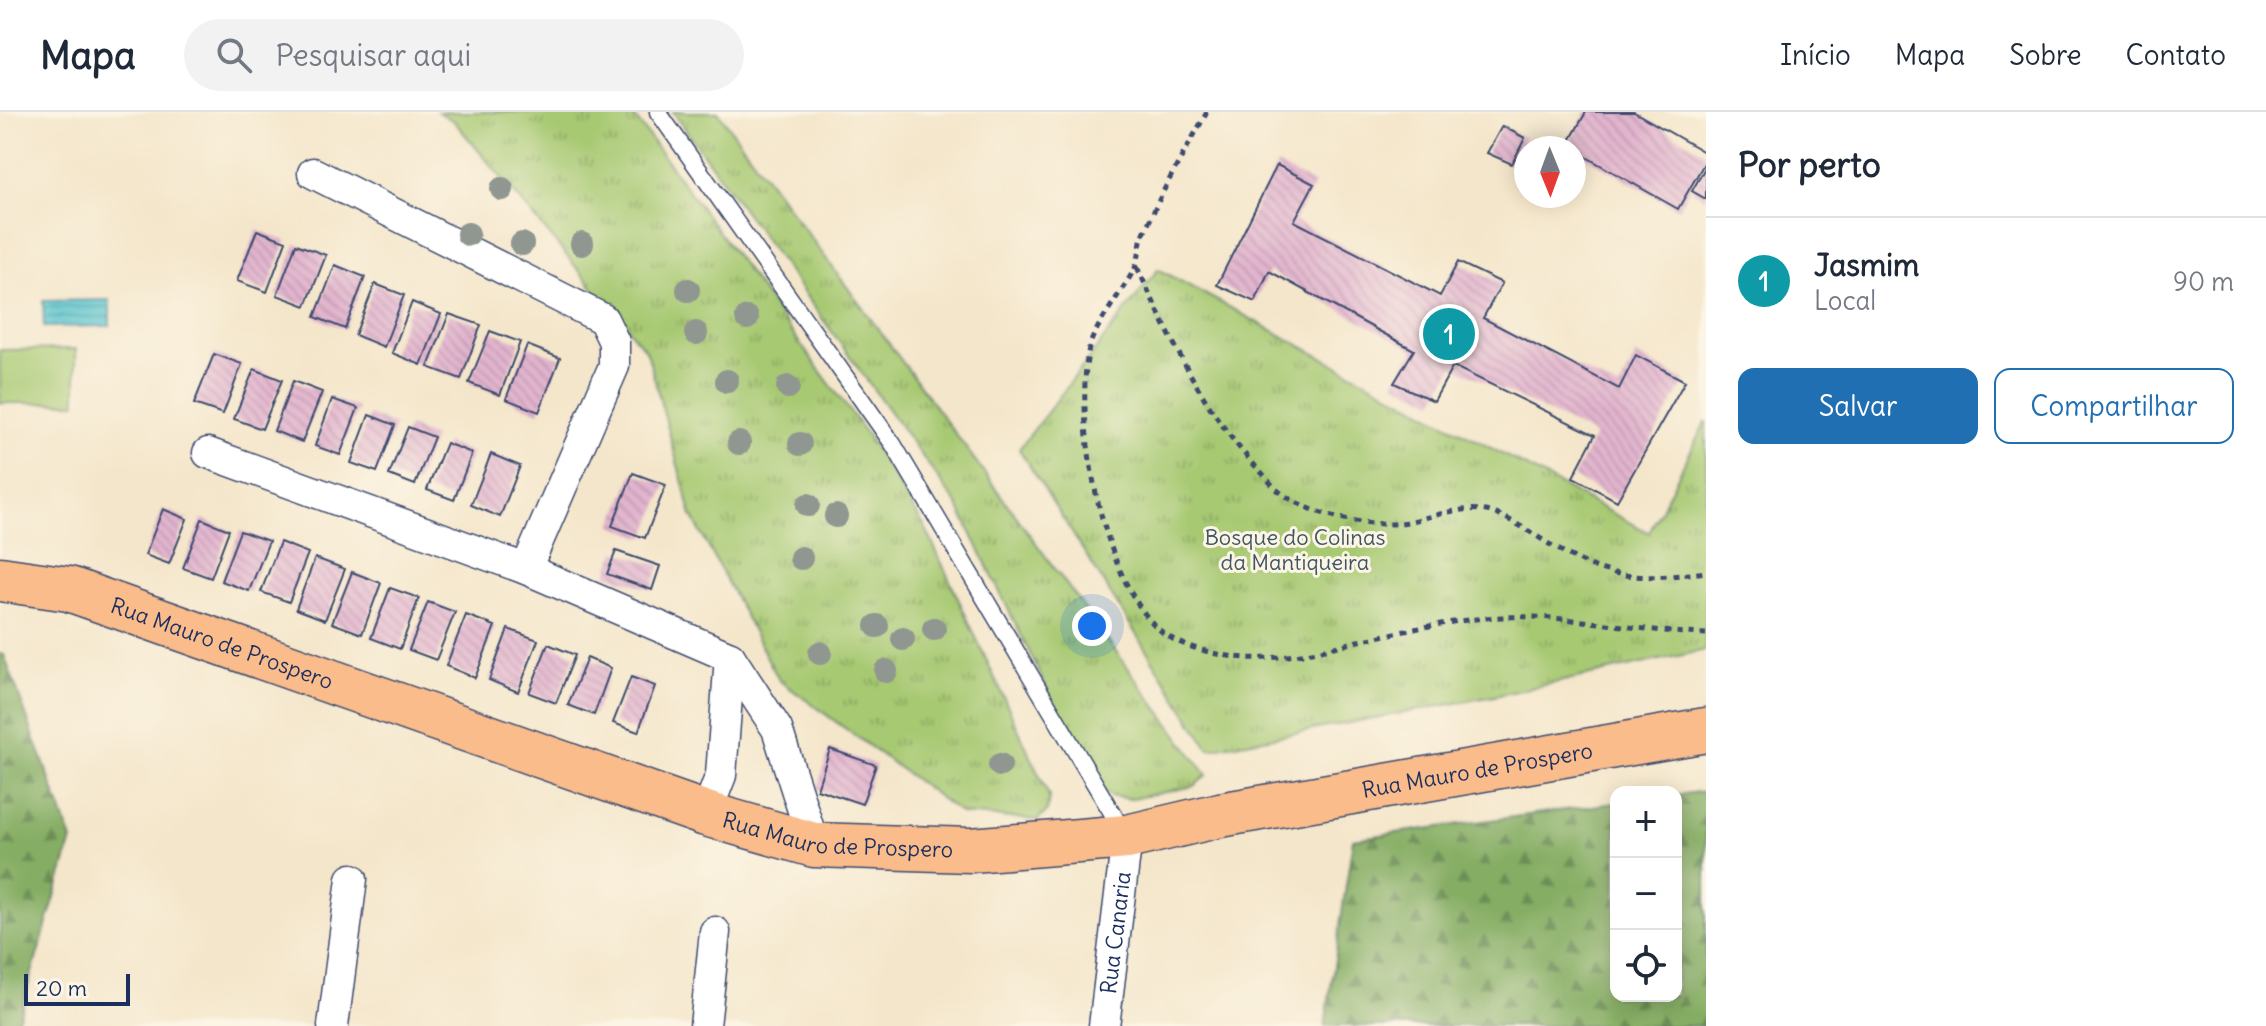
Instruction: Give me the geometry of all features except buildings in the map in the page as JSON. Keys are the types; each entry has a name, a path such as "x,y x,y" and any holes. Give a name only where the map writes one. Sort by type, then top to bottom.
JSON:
{"main road":[{"name":"Rua Mauro de Prospero","path":"0,579 69,589 706,814 814,845 971,850 1127,837 1220,815 1706,730"}],"street":[{"path":"313,173 603,319 614,342 614,366 526,569"},
{"path":"208,453 526,569 730,657 777,729 814,845"},
{"path":"706,814 721,775 730,657"},
{"name":"Rua Canaria","path":"1104,1026 1127,837"},
{"path":"333,1026 352,879"},
{"path":"705,1026 715,932"}],"lane":[{"path":"658,112 893,444 1127,837"}],"path":[{"path":"1207,112 1154,210 1142,238 1137,266 1089,344 1084,376 1087,448 1107,537 1123,580 1142,612 1167,636 1202,650 1245,658 1292,657 1442,624 1501,617 1551,618 1706,634"},
{"path":"1137,266 1163,322 1211,409 1250,462 1283,494 1317,511 1350,520 1386,524 1458,510 1488,511 1599,569 1631,577 1658,578 1706,572"}],"green space":[{"path":"438,112 631,112 867,435 926,529 1049,796 1047,811 1038,820 962,814 779,680 692,516 647,352 454,121"},
{"path":"673,112 718,112 1207,775 1194,786 1131,799 1110,796 1093,783 958,506"},
{"name":"Bosque do Colinas da Mantiqueira","path":"1158,269 1649,533 1706,421 1706,650 1494,696 1209,749 1019,449"},
{"path":"76,349 76,403 0,403 0,350"},
{"path":"0,654 4,655 72,840 16,1026 0,1026"},
{"path":"1706,791 1706,1026 1325,1026 1353,839 1610,804 1610,1002 1682,1002 1682,794"}],"water":[{"path":"110,300 110,326 44,327 43,301"}],"place":[{"name":"Jasmim","path":"1449,334"}]}
